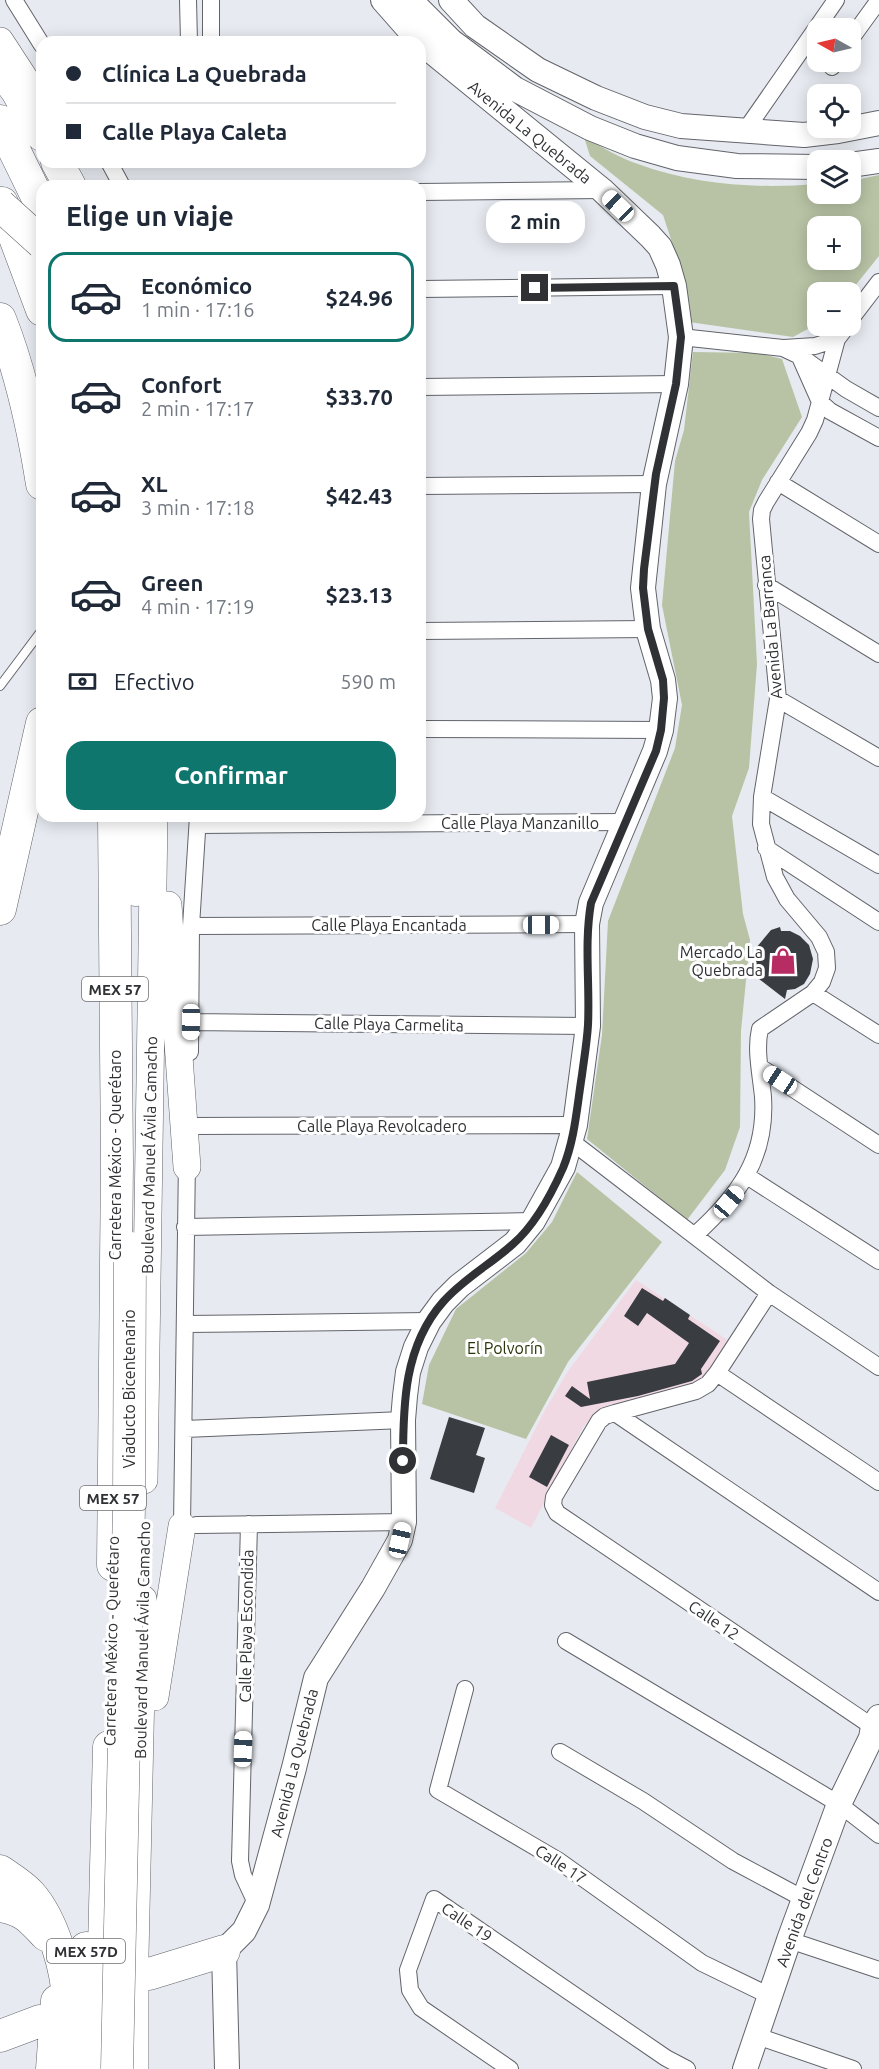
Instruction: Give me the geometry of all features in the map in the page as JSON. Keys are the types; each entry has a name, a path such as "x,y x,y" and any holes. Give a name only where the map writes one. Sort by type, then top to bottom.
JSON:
{"highway":[{"path":"0,68 17,91 36,124"},
{"path":"0,121 36,195"},
{"path":"0,200 36,294"},
{"path":"0,205 36,238"},
{"path":"0,319 19,373 36,450"},
{"path":"0,909 36,750"},
{"name":"Carretera México - Querétaro","path":"101,2069 113,1618 117,1163 114,822"},
{"path":"115,955 136,822"},
{"name":"Viaducto Bicentenario","path":"117,2069 129,1517 130,1162 137,822"},
{"name":"MEX 57D","path":"75,2069 81,1977 106,1833"},
{"path":"2,1889 28,1892 40,1908 57,1947 68,1994 63,2069"},
{"path":"52,2069 57,2007 57,1947"},
{"path":"149,1974 224,1951"},
{"path":"0,2036 40,2021"}],"main road":[{"path":"0,41 36,99"},
{"name":"Boulevard Manuel Ávila Camacho","path":"135,2069 135,1955 140,1790 155,822"},
{"path":"156,822 169,913 186,1167"},
{"path":"140,1790 189,1525"}],"street":[{"path":"14,0 36,36"},
{"path":"188,0 189,36"},
{"path":"211,0 211,36"},
{"name":"Avenida La Quebrada","path":"383,0 414,36"},
{"path":"410,0 451,41 515,89 590,128 635,146 677,158 737,166 807,167"},
{"path":"451,0 475,26 538,70 596,98 645,117 681,126 804,135 879,123"},
{"path":"745,131 836,0"},
{"path":"861,25 879,0"},
{"path":"426,43 451,41"},
{"name":"Avenida La Quebrada","path":"224,1951 244,1931 257,1905 316,1678 400,1540 404,1522 403,1420 408,1372 416,1347 429,1321 443,1302 459,1286 515,1243 533,1221 563,1167 573,1133 588,1026 587,924 595,892 656,751 661,730 663,680 648,629 643,588 654,484 676,384 681,337 674,286 668,265 660,247 603,190 426,48"},
{"path":"861,163 879,161"},
{"path":"426,192 603,190"},
{"path":"426,289 674,286"},
{"path":"861,307 877,289"},
{"path":"681,337 783,348 815,346 834,336"},
{"name":"Avenida La Barranca","path":"694,1235 721,1212 737,1192 747,1176 759,1141 764,1114 757,1041 760,1029 813,993 822,982 827,968 826,952 819,937 787,899 775,877 761,824 762,797 778,699 766,585 762,510 809,433 841,336"},
{"path":"783,348 800,356 879,408"},
{"path":"800,356 820,402 830,411 879,438"},
{"path":"426,387 676,384"},
{"path":"778,482 879,544"},
{"path":"426,486 654,484"},
{"path":"766,585 879,654"},
{"path":"426,632 648,629"},
{"path":"778,699 879,758"},
{"path":"426,729 661,730"},
{"path":"762,797 879,865"},
{"path":"198,822 191,927 189,1126 185,1227 185,1429 189,1525 404,1522"},
{"name":"Calle Playa Manzanillo","path":"426,822 626,822"},
{"path":"766,848 879,922"},
{"name":"Calle Playa Encantada","path":"191,927 587,924"},
{"path":"813,993 879,1035"},
{"name":"Calle Playa Carmelita","path":"191,1022 588,1026"},
{"path":"760,1067 879,1146"},
{"name":"Calle Playa Revolcadero","path":"189,1126 573,1133"},
{"path":"573,1133 694,1235 769,1293 879,1367"},
{"path":"747,1176 879,1261"},
{"path":"185,1227 533,1221"},
{"path":"615,1413 696,1391 708,1383 769,1293"},
{"path":"186,1324 429,1321"},
{"path":"717,1372 879,1482"},
{"path":"615,1413 879,1592"},
{"name":"Calle 12","path":"615,1413 598,1421 554,1497 553,1505 557,1513 876,1730"},
{"path":"185,1429 403,1420"},
{"name":"Calle Playa Escondida","path":"249,1524 240,1862 243,1875 257,1905"},
{"path":"566,1641 839,1804 879,1835"},
{"name":"Calle 17","path":"465,1689 438,1790 559,1861 702,1963 770,1996"},
{"name":"Avenida del Centro","path":"745,2069 839,1804 876,1730"},
{"path":"560,1752 643,1801 733,1861 804,1899"},
{"name":"Calle 19","path":"510,2069 421,2008 410,1990 408,1970 434,1899 666,2058 687,2069"},
{"path":"789,1940 879,1971"},
{"path":"224,1951 227,2069"},
{"path":"757,2036 853,2069"}],"lane":[{"path":"0,686 36,638"}],"shaded area":[{"path":"636,1280 734,1344 702,1384 602,1408 583,1427 531,1528 495,1508 546,1408 568,1371"}],"green space":[{"path":"584,137 631,161 682,177 726,184 807,184 807,204 861,204 861,179 879,175 879,256 858,282 807,282 807,329 793,337 689,322 683,276 663,215 590,156"},
{"path":"693,352 758,353 782,359 802,417 762,480 749,512 757,664 749,768 732,816 743,914 750,940 741,1031 740,1127 725,1170 687,1220 587,1139 602,1035 608,921 675,748 682,705 662,605 675,461 684,430"},
{"name":"El Polvorín","path":"577,1172 662,1242 568,1362 526,1439 422,1404 429,1365 456,1309 526,1253 552,1222"}],"building":[{"name":"Mercado La Quebrada","path":"780,927 781,931 790,931 800,936 809,945 813,959 810,974 804,984 787,990 785,999 759,979 754,963 756,948 771,930"},
{"path":"642,1288 663,1301 665,1298 690,1315 688,1319 720,1341 701,1369 702,1374 692,1381 638,1396 581,1407 565,1396 572,1386 590,1399 587,1382 675,1364 689,1343 647,1313 638,1326 624,1316"},
{"path":"449,1417 485,1428 476,1455 485,1458 474,1493 430,1479"},
{"path":"551,1435 569,1445 547,1487 529,1477"}],"place":[{"name":"Mercado La Quebrada","path":"783,961"}],"route":[{"path":"403,1461 403,1420 408,1372 416,1347 429,1321 459,1286 515,1243 533,1221 563,1167 575,1125 588,1026 587,924 591,903 656,751 661,730 663,680 648,629 643,588 654,484 676,384 681,337 674,286 535,288"}]}
